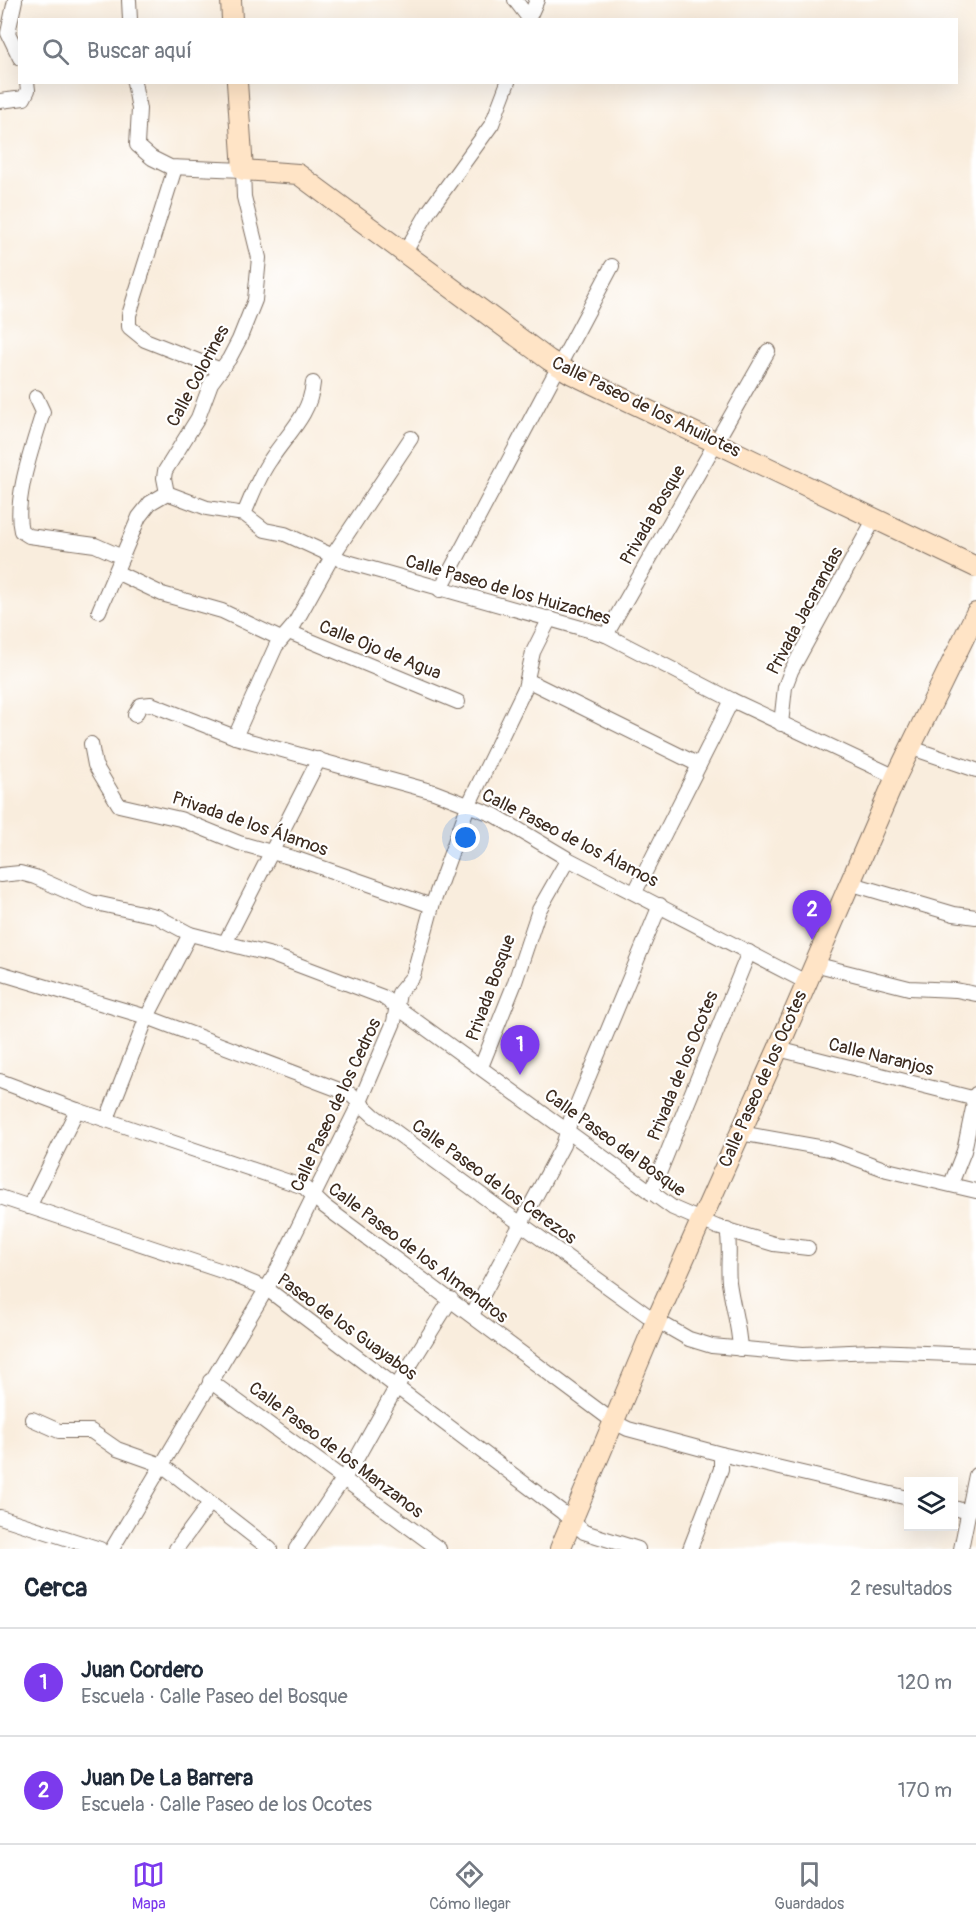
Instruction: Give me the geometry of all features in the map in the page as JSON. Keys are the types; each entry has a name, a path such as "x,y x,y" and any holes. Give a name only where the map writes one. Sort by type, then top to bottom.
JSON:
{"street":[{"path":"15,0 8,33 18,54"},
{"path":"129,0 130,18"},
{"path":"231,0 232,18"},
{"path":"515,0 528,18 537,0"},
{"path":"0,101 24,98 28,90 27,84"},
{"path":"134,84 138,109 138,145 152,158 175,168 189,166 214,170 243,170 237,84"},
{"path":"405,252 429,211 492,124 507,84"},
{"path":"175,168 129,315 129,327 145,340 221,370"},
{"name":"Calle Paseo de los Ahuilotes","path":"243,170 298,174 559,366 976,567"},
{"name":"Calle Colorines","path":"167,493 165,471 198,418 211,383 234,350 248,319 258,279 259,258 244,197 243,170"},
{"path":"440,590 612,266"},
{"name":"Privada Bosque","path":"606,635 768,351"},
{"path":"244,514 264,469 300,422 312,396 314,382"},
{"path":"36,397 43,412 20,507 22,534 95,545 122,557"},
{"path":"235,737 285,635 333,555 411,438"},
{"path":"99,611 145,509 167,493"},
{"name":"Calle Paseo de los Huizaches","path":"167,493 207,508 244,514 265,530 285,534 344,561 440,590 606,635 781,724 896,777"},
{"name":"Privada Jacarandas","path":"781,724 785,687 791,671 875,518"},
{"name":"Calle Ojo de Agua","path":"116,572 171,597 222,611 458,702"},
{"name":"Calle Paseo de los Ocotes","path":"560,1549 656,1321 778,1049 909,747 976,613"},
{"name":"Calle Paseo de los Cedros","path":"112,1549 210,1381 267,1289 360,1102 394,1022 399,993 412,976 432,906 468,806 527,680 533,652 550,618"},
{"path":"527,680 699,765"},
{"path":"635,892 732,700"},
{"name":"Calle Paseo de los Álamos","path":"135,715 141,705 151,704 235,737 414,785 522,830 568,859 749,952 810,973 909,988 956,990 976,994"},
{"name":"Privada de los Álamos","path":"91,744 95,765 120,805 164,813 239,843 300,860 432,906"},
{"path":"909,747 976,770"},
{"path":"225,943 319,759"},
{"name":"Privada Bosque","path":"482,1066 514,985 539,910 568,859"},
{"name":"Calle Paseo del Bosque","path":"0,875 20,873 35,877 91,902 156,916 190,934 310,968 397,1005 651,1193 700,1221 774,1244 808,1248"},
{"path":"849,883 954,914 976,916"},
{"path":"472,1315 563,1144 660,905"},
{"path":"107,1119 147,1017 190,934"},
{"name":"Privada de los Ocotes","path":"651,1193 749,952"},
{"name":"Calle Paseo de los Cerezos","path":"0,973 147,1017 350,1094 374,1116 656,1321 700,1343 803,1354 873,1352 976,1355"},
{"name":"Calle Naranjos","path":"778,1049 976,1097"},
{"name":"Calle Paseo de los Almendros","path":"0,1081 77,1110 298,1185 614,1422 628,1429 721,1454 904,1497"},
{"path":"951,1184 964,1151 976,1097"},
{"path":"29,1207 77,1110"},
{"path":"740,1133 830,1149 887,1170 976,1191"},
{"name":"Paseo de los Guayabos","path":"0,1197 231,1274 267,1289 397,1386 572,1522 592,1535 638,1549"},
{"path":"727,1229 730,1245 729,1280 738,1319 740,1349"},
{"path":"296,1549 345,1478 397,1386 451,1299"},
{"name":"Calle Paseo de los Manzanos","path":"210,1381 439,1549"},
{"path":"32,1419 59,1431 91,1431 117,1449 162,1465 270,1549"},
{"path":"690,1549 721,1469 721,1454"},
{"path":"961,1549 976,1475"},
{"path":"176,1549 210,1503"},
{"path":"958,1509 969,1512"},
{"path":"0,1517 100,1549"}],"place":[{"name":"Juan De La Barrera","path":"812,940"},
{"name":"Juan Cordero","path":"520,1075"}]}
